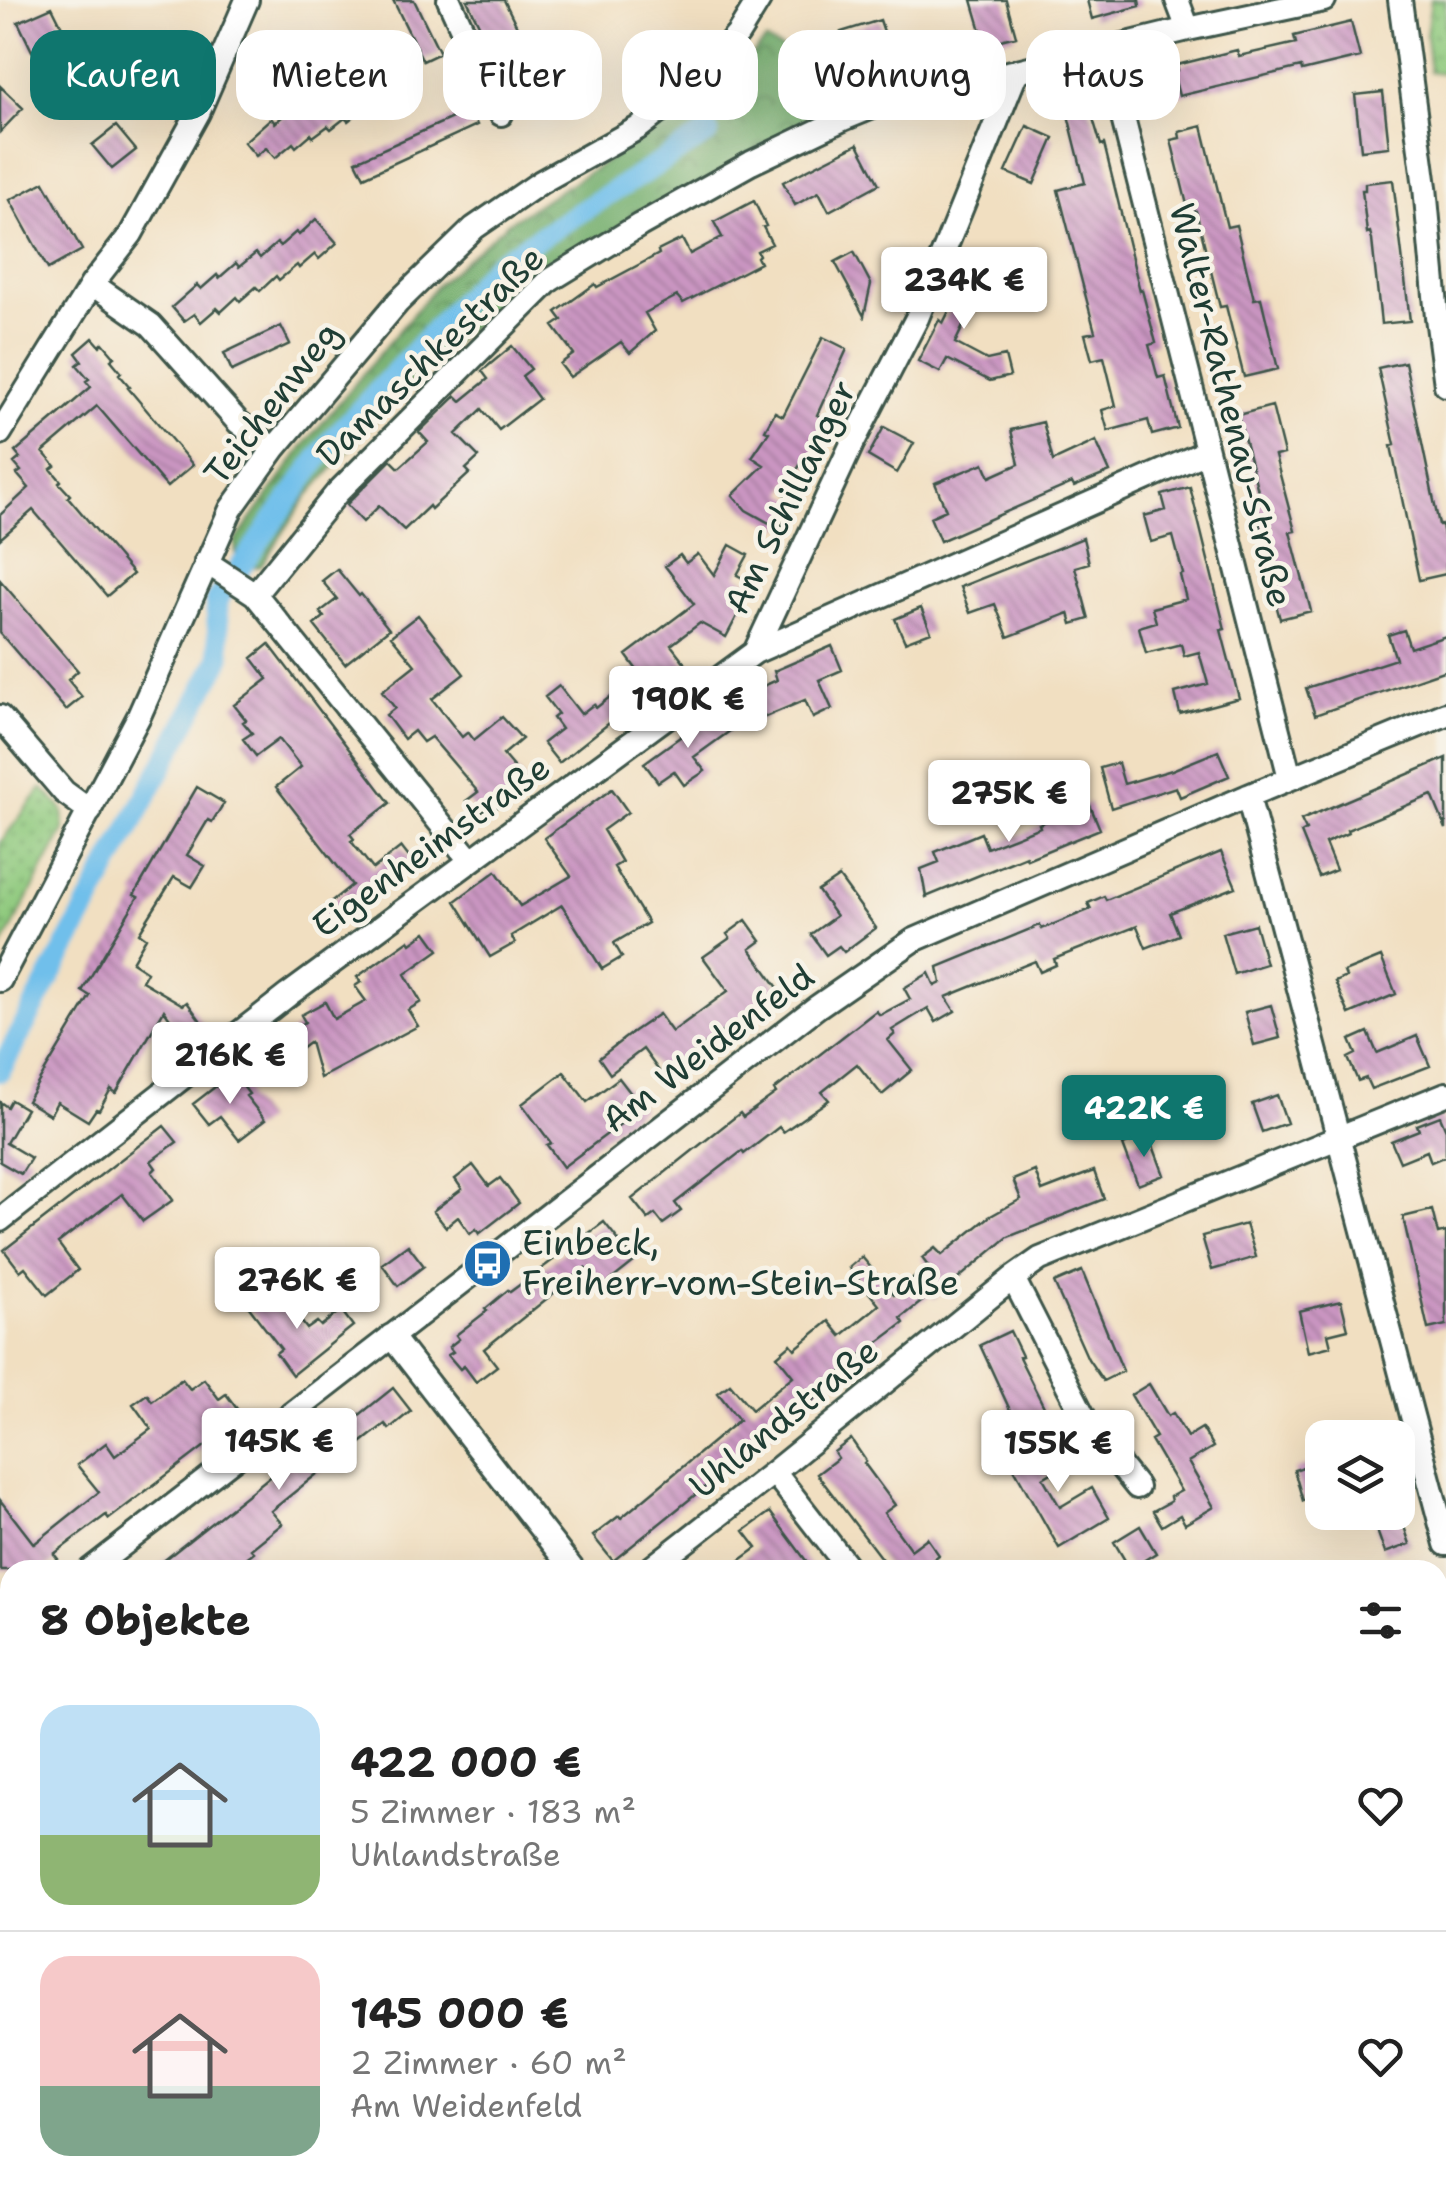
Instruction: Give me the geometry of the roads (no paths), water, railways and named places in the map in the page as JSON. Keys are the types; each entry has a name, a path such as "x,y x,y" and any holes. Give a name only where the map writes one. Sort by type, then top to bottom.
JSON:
{"street":[{"path":"0,433 92,284 131,234 198,112 247,0"},
{"path":"449,0 463,30"},
{"name":"Teichenweg","path":"0,980 139,716 232,508 274,449 398,302 474,228 541,182 638,128 692,86 738,34 759,0"},
{"path":"1177,0 1188,29"},
{"name":"Damaschkestraße","path":"1180,31 1324,0"},
{"path":"1400,0 1436,187 1446,385"},
{"name":"Damaschkestraße","path":"254,594 337,493 550,280 640,224 751,163 844,119 898,97 1026,68"},
{"name":"Am Schillanger","path":"755,652 852,444 917,318 1017,70"},
{"name":"Walter-Rathenau-Straße","path":"1123,120 1290,778"},
{"path":"92,284 151,325 238,422 274,449"},
{"name":"Eigenheimstraße","path":"0,1220 288,995 755,652 1206,452"},
{"path":"207,562 254,594 470,860"},
{"name":"Am Weidenfeld","path":"103,1560 817,1007 914,940 1446,714"},
{"path":"0,718 64,792 90,811"},
{"path":"1248,796 1446,1544"},
{"name":"Uhlandstraße","path":"662,1560 1040,1259 1446,1094"},
{"path":"1012,1278 1089,1428 1137,1487"},
{"path":"391,1336 564,1560"},
{"path":"774,1472 842,1560"}],"waterway":[{"path":"0,1071 220,658 216,601 331,441 496,264 708,133"}],"place":[{"name":"Einbeck, Freiherr-vom-Stein-Straße","path":"487,1263"}]}
